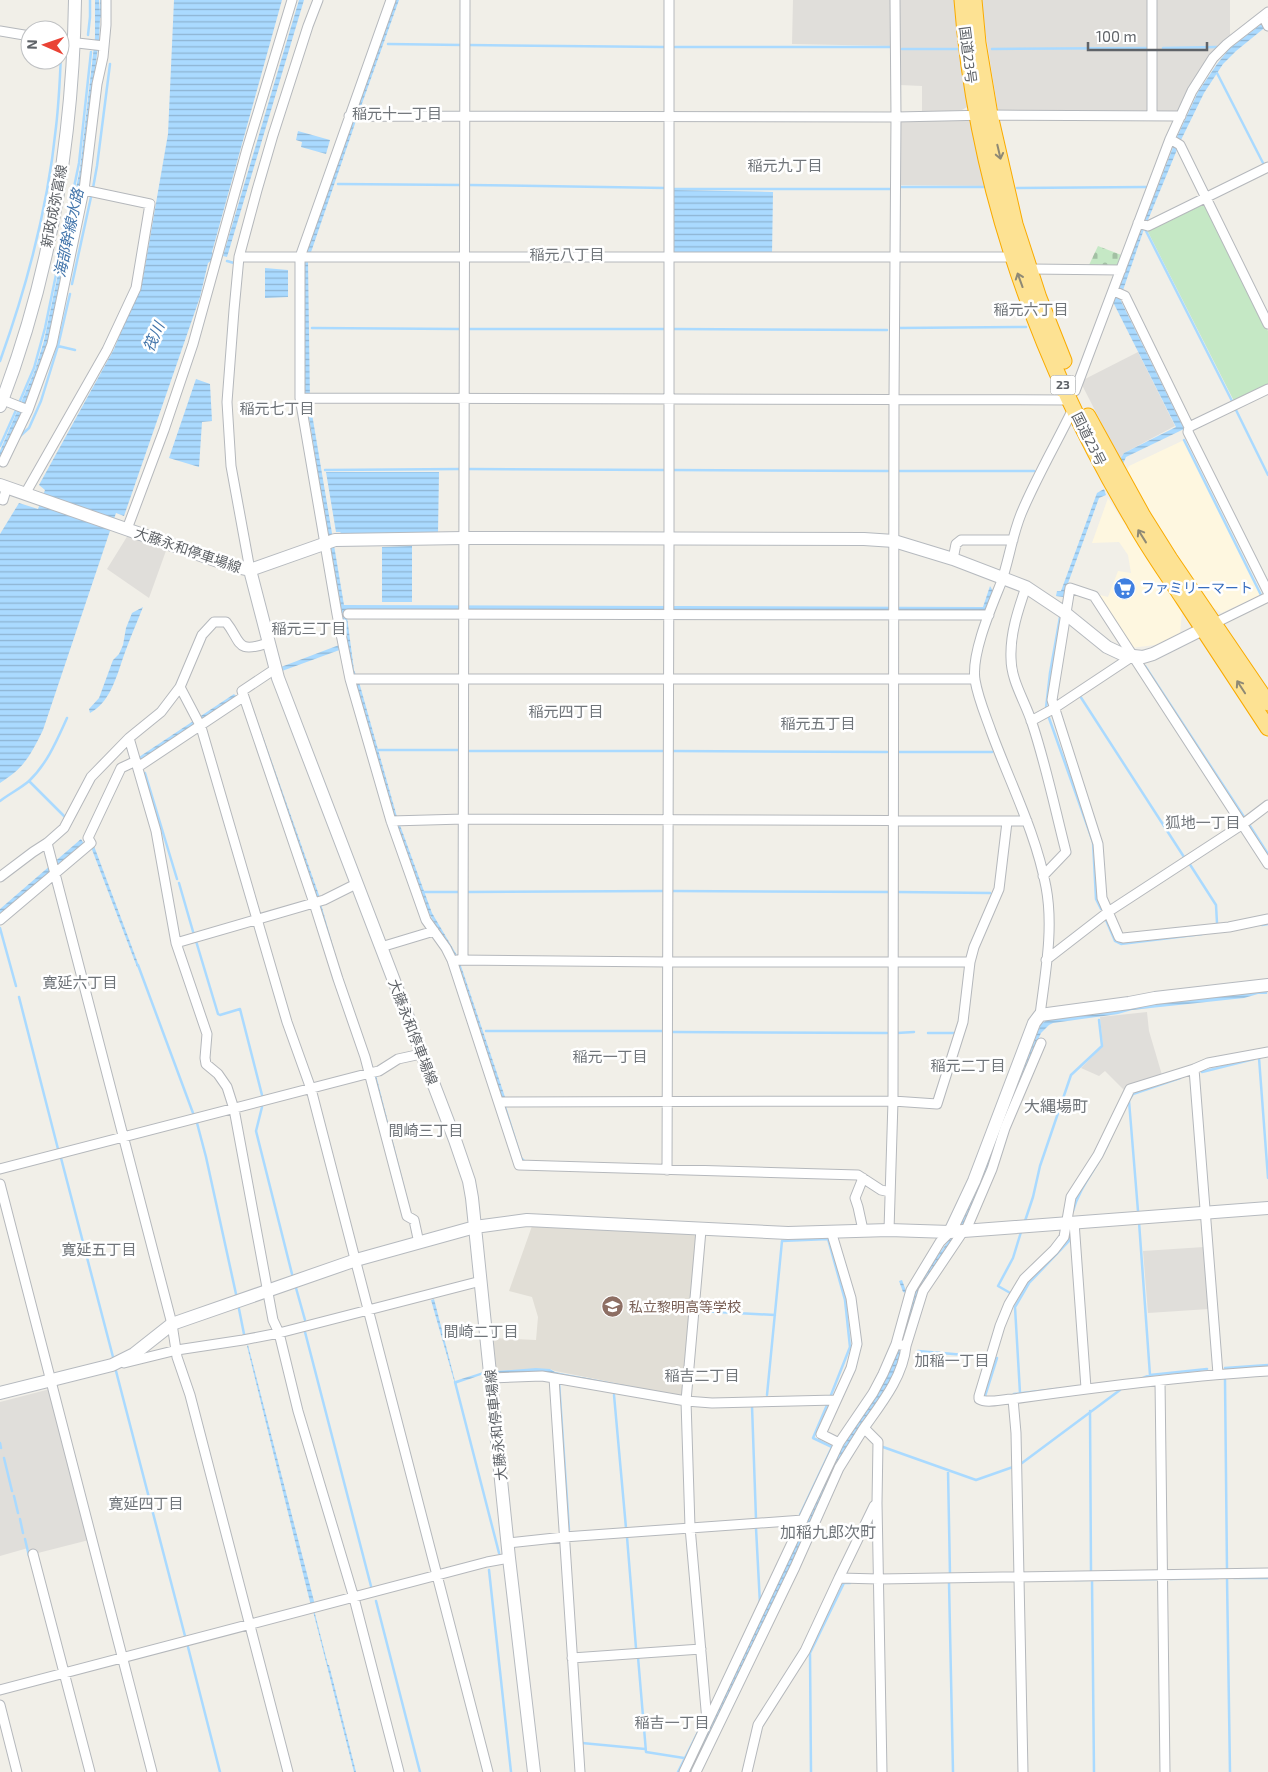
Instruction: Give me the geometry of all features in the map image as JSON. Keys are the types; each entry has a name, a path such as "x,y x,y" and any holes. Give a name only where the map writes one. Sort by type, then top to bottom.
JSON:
{"highway":[{"name":"国道23号","path":"962,0 966,47 984,115 1016,224 1072,400"},
{"name":"国道23号","path":"974,0 992,185 1012,257 1034,316 1072,400 1133,522 1208,627 1268,702"},
{"name":"国道23号","path":"1208,627 1268,728"}],"street":[{"name":"新政成弥富線","path":"1,403 37,293 56,205 72,90 75,0"},
{"path":"3,462 52,344 84,190 97,84 99,46 106,25 106,0"},
{"path":"127,529 164,430 193,344 247,149 292,0"},
{"path":"318,0 273,134 239,257 227,402 231,466 250,570 329,542 464,538 864,538 894,541 952,559 1026,588 1065,613 1107,647 1124,655 1143,658 1268,596"},
{"path":"391,0 305,257 305,398 329,542 344,652 426,920 446,948 458,960 970,962"},
{"path":"465,0 464,819 458,960 519,1165 858,1176 881,1190 890,1192"},
{"path":"666,1170 670,258 669,0"},
{"path":"889,1230 893,1101 895,0"},
{"path":"1152,0 1152,116"},
{"path":"696,1772 795,1567 839,1468 883,1401 898,1372 910,1293 940,1242 959,1231 974,1181 1034,1023 1040,1015 1048,921 1044,876 1027,821 981,704 975,679 976,659 1021,514 1072,400 1170,139 1192,91 1213,58 1227,44 1266,14 1268,26"},
{"path":"0,31 20,34"},
{"path":"70,43 99,46"},
{"path":"353,116 1181,116"},
{"path":"1170,139 1180,145 1268,324"},
{"path":"1138,223 1148,226 1268,167"},
{"path":"26,494 107,350 136,288 150,204 84,190"},
{"path":"239,257 1012,257"},
{"path":"1030,269 1121,270"},
{"path":"1114,291 1125,296 1189,427 1188,432 1268,592"},
{"path":"1189,427 1268,389"},
{"path":"305,398 1072,400"},
{"path":"1,403 16,405 26,409"},
{"name":"大藤永和停車場線","path":"2,490 26,494 232,566 250,570 275,668 298,734 455,1140 469,1181 534,1772"},
{"path":"952,559 956,544 961,540 1013,540"},
{"path":"1026,588 1018,609 1012,641 1012,670 1042,757 1066,852 1044,876"},
{"path":"1268,864 1094,596 1070,588 1052,700 1053,709 1098,844 1102,898 1120,937 1229,927 1268,919"},
{"path":"348,614 464,611 894,611 989,615"},
{"path":"0,877 47,843 64,828 91,777 128,738 161,712 180,686 202,635 214,622 226,622 242,646 255,648 268,643"},
{"path":"1031,721 1053,709 1133,656"},
{"path":"275,668 242,691 243,697 372,1073 407,1216 414,1220 419,1243"},
{"path":"354,680 975,679"},
{"path":"180,686 199,722 287,1022 311,1089 488,1772"},
{"path":"0,920 54,869 91,843 88,838 121,768 137,764 199,722 243,697"},
{"path":"128,738 156,830 176,943 207,1034 206,1064 218,1074 228,1087 234,1109 273,1320 279,1333 298,1411 354,1598 399,1772"},
{"path":"1046,960 1108,912 1243,824 1268,805"},
{"path":"1255,815 1268,810"},
{"path":"395,821 464,819 1027,821"},
{"path":"499,1102 893,1101 937,1104 962,1022 970,962 974,947 999,889 1007,822"},
{"path":"47,843 172,1324 177,1356 190,1395 288,1772"},
{"path":"176,943 324,900 356,884"},
{"path":"381,947 434,931"},
{"path":"1040,1015 1129,1004 1155,998 1268,985"},
{"path":"684,1772 839,1443 901,1345 923,1291 959,1231 992,1169 1005,1128 1042,1043"},
{"path":"1086,1388 1070,1223 1071,1197 1098,1155 1130,1089 1208,1063 1268,1052"},
{"path":"0,1169 372,1073 398,1058 421,1054"},
{"path":"1194,1069 1218,1374"},
{"path":"862,1178 854,1198 863,1230"},
{"path":"0,1184 152,1772"},
{"path":"112,1365 134,1354 172,1324 356,1260 475,1227 527,1220 788,1233 863,1230 959,1231 1268,1208"},
{"path":"1070,1223 1064,1237 1054,1250 1024,1279 1009,1304 981,1386 979,1399 982,1402 1133,1382 1268,1371"},
{"path":"702,1230 686,1401 690,1527 707,1721"},
{"path":"831,1231 851,1298 857,1344 850,1368 821,1434 839,1443"},
{"path":"0,1393 177,1350 279,1333 481,1281"},
{"path":"491,1378 542,1376 686,1401 712,1403 836,1400"},
{"path":"557,1379 564,1537 580,1772"},
{"path":"1160,1381 1165,1772"},
{"path":"1013,1399 1016,1433 1020,1576 1023,1772"},
{"path":"864,1428 878,1442 877,1504 882,1772"},
{"path":"747,1772 758,1725 805,1651 874,1506 877,1504"},
{"path":"508,1543 690,1527 803,1520"},
{"path":"33,1554 90,1772"},
{"path":"0,1690 509,1558"},
{"path":"839,1578 1268,1573"},
{"path":"572,1658 701,1649"},
{"path":"0,1704 18,1772"}],"shaded area":[{"path":"793,0 892,0 892,46 792,44"},
{"path":"900,0 955,0 969,106 962,110 922,113 922,86 900,85"},
{"path":"982,0 1148,0 1149,112 998,111"},
{"path":"1157,0 1230,0 1230,38 1178,113 1156,113"},
{"path":"900,121 971,121 986,186 899,185"},
{"path":"1138,352 1175,426 1124,453 1120,459 1082,385 1085,379"},
{"path":"1184,440 1261,595 1221,613 1208,604 1177,557 1126,472 1129,466"},
{"path":"1108,498 1182,612 1180,634 1163,644 1131,648 1096,594 1108,597 1118,571 1131,573 1128,555 1119,542 1092,543"},
{"path":"128,535 167,548 149,598 107,569"},
{"path":"1147,1012 1149,1031 1162,1075 1125,1091 1105,1071 1099,1076 1081,1068 1103,1046 1100,1017"},
{"name":"私立黎明高等学校","path":"532,1226 696,1233 683,1395 550,1369 495,1371 492,1338 536,1340 538,1317 532,1297 509,1291"},
{"path":"1204,1247 1209,1309 1148,1313 1143,1251"},
{"path":"50,1389 89,1540 30,1555 28,1548 0,1556 0,1402"}],"green space":[{"path":"1203,204 1206,205 1268,331 1268,385 1234,401 1147,230"},
{"path":"1098,246 1124,256 1119,266 1089,265"}],"water":[{"path":"95,0 99,0 100,14 100,0 102,0 103,17 100,18 86,159 48,343 39,373 0,461 0,451 35,370 44,341 80,169 95,37"},
{"name":"筏川","path":"174,0 282,0 212,252 214,256 208,263 200,297 124,516 116,513 43,730 26,760 15,772 0,783 0,534 19,503 38,509 45,490 39,485 114,349 143,278 168,134"},
{"path":"299,0 304,0 227,257 223,256"},
{"path":"394,0 399,0 308,261 310,402 344,605 983,607 990,586 993,591 986,612 347,617 354,670 397,817 432,913 458,957 505,1097 501,1097 460,970 429,913 394,815 345,648 282,671 281,667 347,642 331,549 328,546 328,534 305,393 304,260"},
{"path":"1268,19 1268,25 1223,64 1204,93 1181,140 1143,232 1120,299 1184,429 1126,457 1123,464 1120,459 1124,453 1176,427 1113,302 1177,137 1198,92 1229,49"},
{"path":"298,131 330,140 326,154 301,147 302,142 296,140"},
{"path":"673,190 773,192 772,255 673,254"},
{"path":"265,268 288,270 288,297 265,298"},
{"path":"196,379 210,384 212,421 202,422 199,467 169,458"},
{"path":"326,472 439,472 438,533 336,532"},
{"path":"1104,489 1106,495 1099,498 1063,597 1056,596 1057,591 1061,591 1097,493"},
{"path":"412,546 412,602 382,602 382,547"},
{"path":"143,607 114,684 104,701 90,713 89,709 99,698 113,660 119,654 123,645 126,628 132,613"},
{"path":"234,694 237,697 140,761 139,757"},
{"path":"248,694 320,898 317,899 246,695"},
{"path":"81,839 84,844 0,916 0,909"},
{"path":"94,846 139,966 137,967 91,847"},
{"path":"321,904 339,967 376,1075 411,1212 318,906"},
{"path":"1268,988 1267,994 1258,994 1244,998 1132,1010 1118,1014 1053,1023 1041,1033 1027,1064 969,1217 924,1283 895,1372 791,1569 692,1772 687,1772 837,1456 881,1388 892,1366 899,1348 913,1295 903,1292 899,1281 902,1280 906,1291 914,1293 966,1214 1041,1024 1050,1018"},
{"path":"434,1299 455,1381 483,1372 484,1374 455,1384 431,1300"},
{"path":"247,1346 315,1605 311,1606"},
{"path":"536,1368 550,1369 555,1372 679,1395 678,1397 560,1374 497,1375 497,1371"},
{"path":"314,1610 329,1665 356,1772 354,1772"}],"waterway":[{"path":"88,35 90,0"},
{"path":"388,44 462,45"},
{"path":"468,45 664,47"},
{"path":"675,47 891,47"},
{"path":"1163,48 1217,47"},
{"path":"992,49 1147,48"},
{"path":"902,49 958,49"},
{"path":"19,403 34,368 45,328 79,163 91,52"},
{"path":"93,188 110,64"},
{"path":"0,361 19,304 42,216 56,127 60,70"},
{"path":"1217,73 1263,163"},
{"path":"338,184 461,185"},
{"path":"469,185 666,188"},
{"path":"899,187 984,187"},
{"path":"1017,188 1146,187"},
{"path":"673,189 892,189"},
{"path":"72,284 91,197"},
{"path":"1145,229 1232,401"},
{"path":"227,261 234,263"},
{"path":"19,437 29,428 41,401 58,346 70,294"},
{"path":"899,328 1026,327"},
{"path":"312,328 459,329"},
{"path":"469,329 665,329"},
{"path":"673,329 887,330"},
{"path":"58,346 75,350"},
{"name":"海部幹線水路","path":"0,446 17,408"},
{"path":"1236,410 1268,475"},
{"path":"1184,440 1261,595"},
{"path":"325,470 461,469"},
{"path":"468,469 665,470"},
{"path":"673,470 888,471"},
{"path":"899,471 1034,471"},
{"path":"1046,708 1060,617"},
{"path":"1145,666 1244,817"},
{"path":"1080,696 1184,857"},
{"path":"0,801 26,784 41,767 67,718"},
{"path":"1049,718 1093,842 1096,899 1101,909"},
{"path":"379,750 458,750"},
{"path":"469,751 663,751"},
{"path":"672,751 887,752"},
{"path":"897,752 992,752"},
{"path":"145,773 177,879"},
{"path":"29,781 66,818"},
{"path":"1250,826 1268,854"},
{"path":"1189,863 1216,905 1217,923"},
{"path":"179,883 194,935"},
{"path":"467,892 663,891"},
{"path":"671,891 889,892"},
{"path":"423,892 460,892"},
{"path":"897,892 990,893"},
{"path":"1106,920 1115,941 1121,944 1202,934"},
{"path":"1262,925 1268,924"},
{"path":"0,928 16,986"},
{"path":"196,941 218,1014 240,1009 262,1095"},
{"path":"138,965 193,1113"},
{"path":"19,997 58,1149"},
{"path":"1025,1221 1040,1166 1071,1075 1102,1046 1099,1020"},
{"path":"486,1031 662,1031"},
{"path":"673,1032 887,1033"},
{"path":"897,1033 914,1032"},
{"path":"928,1033 954,1033"},
{"path":"1259,1058 1268,1178"},
{"path":"1202,1072 1254,1059"},
{"path":"1129,1100 1133,1094 1180,1078"},
{"path":"1129,1101 1138,1211"},
{"path":"262,1107 256,1131 292,1274"},
{"path":"505,1107 521,1158 525,1162"},
{"path":"197,1123 236,1294"},
{"path":"1073,1211 1080,1192 1101,1158 1110,1139"},
{"path":"61,1158 113,1357"},
{"path":"1139,1222 1150,1375"},
{"path":"1020,1393 1015,1307 1029,1283 1069,1241 1070,1230"},
{"path":"1012,1294 998,1286 1013,1258 1021,1232"},
{"path":"767,1395 782,1241 828,1239 845,1300 850,1347 831,1395"},
{"path":"296,1288 305,1320"},
{"path":"239,1309 244,1334"},
{"path":"699,1311 775,1315"},
{"path":"305,1332 372,1590"},
{"path":"918,1351 965,1355"},
{"path":"987,1398 985,1396 997,1358"},
{"path":"1225,1368 1268,1365"},
{"path":"1143,1378 1150,1375 1207,1369"},
{"path":"116,1371 185,1636"},
{"path":"1225,1380 1227,1570"},
{"path":"455,1382 499,1553"},
{"path":"559,1382 569,1530"},
{"path":"1014,1394 1057,1389"},
{"path":"1022,1463 1120,1390"},
{"path":"614,1395 626,1528"},
{"path":"799,1517 832,1447 813,1438 827,1405"},
{"path":"752,1406 756,1519"},
{"path":"1090,1411 1091,1573"},
{"path":"0,1443 1,1448"},
{"path":"883,1447 976,1480 1013,1467"},
{"path":"4,1458 12,1491"},
{"path":"948,1470 950,1575"},
{"path":"14,1496 18,1513"},
{"path":"20,1519 23,1533"},
{"path":"756,1528 760,1604"},
{"path":"627,1537 636,1648"},
{"path":"25,1539 29,1556"},
{"path":"489,1570 511,1772"},
{"path":"1170,1579 1218,1578"},
{"path":"1227,1578 1230,1772"},
{"path":"1234,1578 1268,1578"},
{"path":"1075,1580 1157,1579"},
{"path":"1092,1580 1094,1772"},
{"path":"949,1582 953,1772"},
{"path":"811,1772 810,1653 844,1583 850,1583"},
{"path":"376,1601 420,1772"},
{"path":"188,1647 220,1772"},
{"path":"638,1657 646,1752 684,1758"},
{"path":"678,1772 704,1720"},
{"path":"582,1741 582,1743 645,1749"}],"place":[{"name":"ファミリーマート","path":"1125,588"},
{"name":"私立黎明高等学校","path":"613,1307"}],"district":[{"name":"稲元十一丁目","path":"397,114"},
{"name":"稲元九丁目","path":"785,166"},
{"name":"稲元八丁目","path":"567,255"},
{"name":"稲元六丁目","path":"1031,310"},
{"name":"稲元七丁目","path":"277,409"},
{"name":"稲元三丁目","path":"309,629"},
{"name":"稲元四丁目","path":"566,712"},
{"name":"稲元五丁目","path":"818,724"},
{"name":"狐地一丁目","path":"1203,823"},
{"name":"寛延六丁目","path":"80,983"},
{"name":"稲元一丁目","path":"610,1057"},
{"name":"稲元二丁目","path":"968,1066"},
{"name":"大縄場町","path":"1056,1106"},
{"name":"間崎三丁目","path":"426,1131"},
{"name":"寛延五丁目","path":"99,1250"},
{"name":"間崎二丁目","path":"481,1332"},
{"name":"加稲一丁目","path":"952,1361"},
{"name":"稲吉二丁目","path":"702,1376"},
{"name":"寛延四丁目","path":"146,1504"},
{"name":"加稲九郎次町","path":"828,1532"},
{"name":"稲吉一丁目","path":"672,1723"}]}
